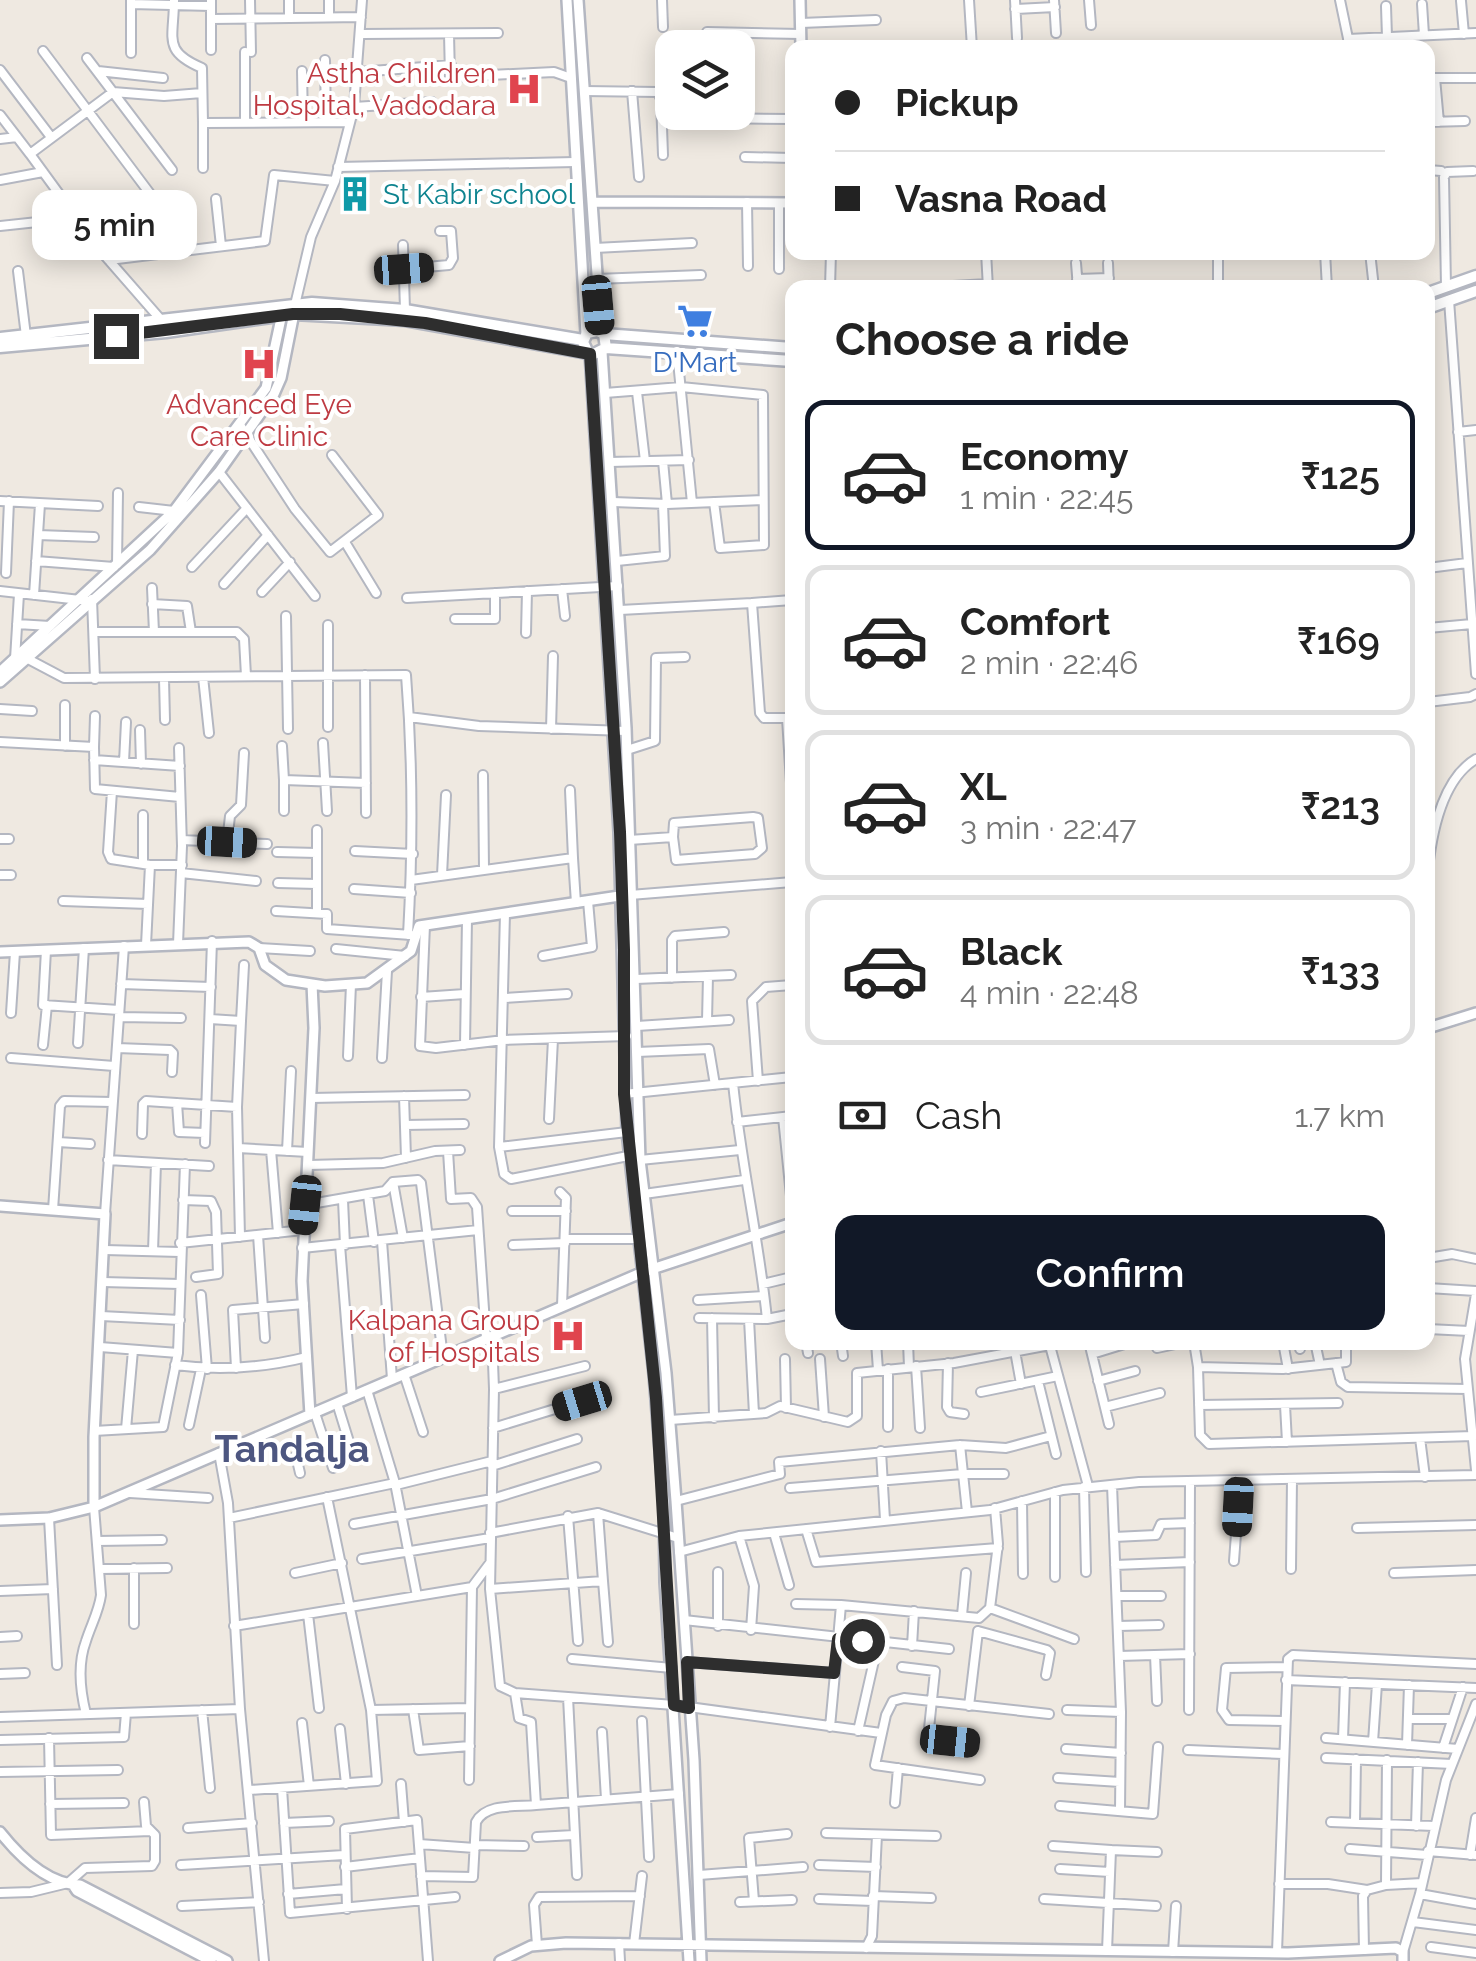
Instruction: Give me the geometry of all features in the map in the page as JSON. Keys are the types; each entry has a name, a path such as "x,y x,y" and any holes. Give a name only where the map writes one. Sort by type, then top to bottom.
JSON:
{"main road":[{"path":"1435,291 1476,276"},
{"path":"1435,305 1476,290"},
{"path":"0,338 346,304 404,310 592,347 785,359"},
{"path":"0,347 166,332 290,307 477,327"},
{"path":"592,347 602,333"},
{"path":"592,347 602,333"},
{"path":"602,333 785,347"}],"street":[{"path":"245,122 250,0"},
{"path":"289,0 289,18"},
{"path":"329,0 329,18"},
{"path":"0,672 174,511 266,388 311,237 335,181 354,107 362,0"},
{"path":"568,0 575,162 592,347 612,732 636,979 640,1160 670,1420 687,1662 701,1961"},
{"path":"578,0 602,333"},
{"path":"662,0 663,27"},
{"path":"800,0 800,40"},
{"path":"969,0 972,40"},
{"path":"1017,38 1015,4 1068,0"},
{"path":"1089,0 1091,25"},
{"path":"1340,0 1348,40"},
{"path":"1461,1 1464,34"},
{"path":"131,53 131,2 211,3 211,50"},
{"path":"174,2 174,50 180,59 202,68 203,168"},
{"path":"1054,2 1056,33"},
{"path":"1422,4 1424,35"},
{"path":"1386,6 1387,37"},
{"path":"211,20 361,17"},
{"path":"801,22 876,20"},
{"path":"362,34 498,33"},
{"path":"755,33 800,34"},
{"path":"1368,40 1476,33"},
{"path":"449,34 450,78 554,72 571,78"},
{"path":"43,51 151,195 92,240"},
{"path":"87,58 172,170"},
{"path":"325,60 326,122"},
{"path":"358,72 451,65"},
{"path":"0,70 51,137"},
{"path":"97,71 163,78"},
{"path":"302,71 303,122"},
{"path":"1435,78 1476,78"},
{"path":"584,91 654,90 660,95 663,155"},
{"path":"632,91 639,177"},
{"path":"30,154 112,92 202,94"},
{"path":"354,107 432,102"},
{"path":"1435,103 1438,122 1465,121"},
{"path":"0,115 92,240 162,321"},
{"path":"755,119 785,119"},
{"path":"202,122 349,122"},
{"path":"0,139 17,137"},
{"path":"745,157 785,158"},
{"path":"338,166 575,162"},
{"path":"1446,287 1444,176 1447,172 1473,170"},
{"path":"1435,171 1441,171"},
{"path":"0,180 42,172"},
{"path":"108,260 265,241 274,175 335,181"},
{"path":"216,198 221,246"},
{"path":"592,202 785,204"},
{"path":"748,202 748,266"},
{"path":"779,204 780,269"},
{"path":"0,226 75,218"},
{"path":"404,269 450,265 451,231 440,231"},
{"path":"594,248 692,242"},
{"path":"403,245 404,310"},
{"path":"1076,262 1078,280"},
{"path":"1108,263 1109,280"},
{"path":"18,271 26,336"},
{"path":"596,279 701,275"},
{"path":"1449,300 1476,674"},
{"path":"0,682 150,550 248,436 281,378 290,307"},
{"path":"592,347 605,393 627,750 624,1094 664,1502 689,1961"},
{"path":"677,351 692,502"},
{"path":"605,393 681,387 765,397 764,545 724,549 718,546 714,502"},
{"path":"638,392 645,461"},
{"path":"240,425 294,509 330,552 377,518 378,512 332,455"},
{"path":"1458,432 1476,430"},
{"path":"617,560 664,556 662,460"},
{"path":"610,462 689,460"},
{"path":"220,472 315,596"},
{"path":"115,565 118,493"},
{"path":"613,502 763,500"},
{"path":"6,573 5,501 98,506"},
{"path":"34,595 40,504"},
{"path":"138,508 174,511"},
{"path":"192,568 248,508"},
{"path":"38,534 94,537"},
{"path":"224,584 268,535"},
{"path":"345,542 376,593"},
{"path":"36,561 115,565"},
{"path":"262,592 290,562"},
{"path":"1435,567 1467,564"},
{"path":"407,598 618,586"},
{"path":"152,588 154,632"},
{"path":"562,589 565,616"},
{"path":"526,633 527,591"},
{"path":"0,592 91,600"},
{"path":"455,619 495,619 495,592"},
{"path":"14,660 19,594"},
{"path":"91,600 95,679"},
{"path":"620,610 785,601"},
{"path":"752,603 760,713 764,718 785,718"},
{"path":"152,604 187,606 191,632"},
{"path":"286,616 288,728"},
{"path":"17,624 50,626"},
{"path":"1435,627 1472,624"},
{"path":"328,625 328,727"},
{"path":"94,632 241,634 246,676"},
{"path":"551,729 554,656"},
{"path":"627,750 655,741 655,660 685,657"},
{"path":"28,659 64,678 406,675 413,762 411,951 367,984 312,984 286,980 265,965 259,948"},
{"path":"365,675 366,813"},
{"path":"203,677 209,733"},
{"path":"164,678 165,720"},
{"path":"1435,701 1476,694"},
{"path":"65,746 66,705"},
{"path":"0,708 32,711"},
{"path":"95,716 94,789 180,797"},
{"path":"409,717 473,726 626,731"},
{"path":"124,762 126,722"},
{"path":"140,730 141,764"},
{"path":"0,742 94,747"},
{"path":"323,743 327,810"},
{"path":"282,746 284,811"},
{"path":"178,944 180,748"},
{"path":"227,842 230,816 241,805 244,753"},
{"path":"1435,825 1452,785 1466,765 1476,759"},
{"path":"94,760 180,766"},
{"path":"483,776 484,869"},
{"path":"284,780 366,783"},
{"path":"570,790 576,903"},
{"path":"112,791 108,856 114,860 256,881"},
{"path":"442,875 446,795"},
{"path":"143,816 146,945"},
{"path":"753,817 758,818 762,848 756,854 676,860 672,837 674,824 753,817"},
{"path":"317,830 317,913"},
{"path":"629,840 672,837"},
{"path":"182,840 267,844"},
{"path":"355,851 413,854"},
{"path":"277,852 317,854"},
{"path":"411,880 573,858"},
{"path":"0,875 11,875"},
{"path":"278,883 317,884"},
{"path":"412,935 419,926 625,895 785,883"},
{"path":"354,889 410,893"},
{"path":"543,956 592,947 588,901"},
{"path":"63,902 148,904"},
{"path":"276,911 327,914 327,929 412,935"},
{"path":"506,914 499,1147 504,1174 511,1179 628,1156"},
{"path":"464,1045 466,919"},
{"path":"425,925 420,1046 624,1036 637,1031 730,1020"},
{"path":"672,978 675,936 724,932"},
{"path":"177,1102 179,1132 205,1138 212,942"},
{"path":"0,952 212,942 249,942 259,948 310,951"},
{"path":"86,1714 79,1672 84,1646 100,1608 94,1431 124,946"},
{"path":"78,1044 84,948"},
{"path":"336,949 405,956"},
{"path":"46,950 43,1004 181,1018"},
{"path":"11,1013 15,952"},
{"path":"240,1237 237,1107 244,965"},
{"path":"382,1058 387,971"},
{"path":"636,979 731,975"},
{"path":"707,1022 708,976"},
{"path":"122,984 211,986"},
{"path":"312,984 309,1165 302,1248 304,1304 313,1414 333,1468"},
{"path":"348,1056 352,984"},
{"path":"758,1081 752,1001 766,988 785,986"},
{"path":"421,997 466,994"},
{"path":"505,998 566,994"},
{"path":"43,1045 47,1005"},
{"path":"1435,1022 1476,1013"},
{"path":"210,1019 241,1021"},
{"path":"549,1119 553,1039"},
{"path":"116,1048 170,1050 172,1072"},
{"path":"637,1052 709,1049 716,1085"},
{"path":"11,1058 114,1066"},
{"path":"287,1151 291,1071"},
{"path":"624,1094 785,1079"},
{"path":"733,1083 766,1319"},
{"path":"311,1098 465,1095"},
{"path":"404,1096 406,1158"},
{"path":"54,1210 60,1106 64,1101 112,1102"},
{"path":"142,1134 146,1101 237,1107"},
{"path":"737,1122 785,1116"},
{"path":"405,1126 464,1124"},
{"path":"499,1147 627,1132"},
{"path":"58,1142 90,1144"},
{"path":"238,1148 308,1152"},
{"path":"272,1150 278,1233"},
{"path":"448,1150 451,1199 475,1201 489,1337 494,1389 490,1589 500,1686 515,1693 674,1705 881,1733"},
{"path":"309,1165 382,1163 460,1150"},
{"path":"640,1160 740,1150"},
{"path":"108,1160 209,1166"},
{"path":"152,1251 156,1163"},
{"path":"94,1431 163,1427 178,1352 185,1164"},
{"path":"644,1194 744,1180"},
{"path":"305,1205 386,1192 393,1182"},
{"path":"393,1182 421,1183 444,1357"},
{"path":"393,1182 403,1238"},
{"path":"560,1192 566,1198 562,1306"},
{"path":"368,1195 378,1241 392,1380"},
{"path":"183,1200 215,1204 218,1274 196,1277"},
{"path":"343,1200 342,1245 352,1397"},
{"path":"0,1206 106,1214"},
{"path":"512,1211 566,1211"},
{"path":"0,1520 49,1518 94,1507 643,1272 785,1225"},
{"path":"104,1250 152,1251 303,1230"},
{"path":"302,1248 478,1230"},
{"path":"258,1235 265,1338"},
{"path":"513,1245 638,1239"},
{"path":"1435,1257 1452,1254 1476,1258"},
{"path":"763,1284 785,1279"},
{"path":"103,1282 180,1284"},
{"path":"679,1552 739,1536 995,1508 1086,1486 1476,1473 1465,1358 1476,1298 1435,1289"},
{"path":"189,1424 204,1369 201,1295"},
{"path":"698,1300 764,1296"},
{"path":"236,1368 232,1310 304,1304"},
{"path":"699,1318 766,1319 785,1315"},
{"path":"101,1316 180,1320"},
{"path":"712,1318 714,1418"},
{"path":"749,1319 754,1414"},
{"path":"1435,1329 1469,1331"},
{"path":"100,1348 178,1352"},
{"path":"126,1429 133,1350"},
{"path":"843,1350 844,1356"},
{"path":"878,1350 888,1427"},
{"path":"910,1350 920,1428"},
{"path":"670,1420 754,1414 780,1406 842,1422 853,1420 857,1416 857,1372 948,1364 1020,1350"},
{"path":"1051,1350 1086,1486 1086,1572"},
{"path":"1091,1350 1109,1424"},
{"path":"1092,1354 1105,1350"},
{"path":"1195,1350 1200,1435 1209,1444 1473,1436"},
{"path":"1284,1350 1288,1369"},
{"path":"1317,1350 1320,1365"},
{"path":"1198,1367 1288,1369 1348,1360 1347,1350"},
{"path":"1015,1351 1021,1384"},
{"path":"1465,1358 1476,1354"},
{"path":"175,1365 204,1369 272,1366 307,1357"},
{"path":"820,1358 824,1417"},
{"path":"785,1359 786,1408"},
{"path":"1336,1363 1341,1382 1348,1387 1468,1388"},
{"path":"948,1364 947,1408 964,1414"},
{"path":"494,1389 584,1366"},
{"path":"1098,1381 1135,1372"},
{"path":"404,1374 423,1432"},
{"path":"981,1392 1058,1376"},
{"path":"1038,1380 1056,1454"},
{"path":"367,1390 396,1484 416,1596"},
{"path":"1105,1408 1160,1393"},
{"path":"493,1428 582,1401"},
{"path":"1199,1405 1338,1402"},
{"path":"336,1403 350,1445"},
{"path":"1285,1405 1287,1442"},
{"path":"676,1500 780,1474 779,1462 960,1444 1006,1448 1051,1436"},
{"path":"1420,1438 1425,1477"},
{"path":"229,1518 492,1464 577,1439"},
{"path":"300,1473 296,1456 326,1444"},
{"path":"960,1444 967,1512"},
{"path":"881,1451 886,1520"},
{"path":"219,1453 229,1518 240,1709 264,1961"},
{"path":"354,1524 492,1499 596,1467"},
{"path":"790,1488 1004,1474"},
{"path":"1290,1569 1292,1479"},
{"path":"1234,1562 1240,1480"},
{"path":"1189,1710 1190,1481"},
{"path":"1112,1485 1121,1712 1120,1811"},
{"path":"1055,1492 1055,1577"},
{"path":"125,1493 208,1498"},
{"path":"250,1790 378,1782 371,1710 327,1497"},
{"path":"1022,1501 1023,1574"},
{"path":"970,1706 979,1618 990,1608 998,1548 995,1508"},
{"path":"598,1513 608,1642"},
{"path":"362,1559 598,1513 678,1538"},
{"path":"568,1516 578,1641"},
{"path":"49,1518 58,1666"},
{"path":"1114,1537 1156,1536 1160,1524 1190,1523"},
{"path":"1357,1528 1476,1526"},
{"path":"806,1529 816,1562 998,1548"},
{"path":"774,1533 789,1585"},
{"path":"739,1536 754,1586 752,1630"},
{"path":"97,1541 162,1540"},
{"path":"296,1573 342,1562"},
{"path":"1116,1565 1190,1562"},
{"path":"469,1780 472,1586 490,1563"},
{"path":"134,1568 134,1624"},
{"path":"99,1569 167,1568"},
{"path":"1394,1573 1476,1570"},
{"path":"718,1572 718,1626"},
{"path":"962,1616 966,1573"},
{"path":"490,1589 603,1581"},
{"path":"234,1626 472,1586"},
{"path":"0,1591 53,1589"},
{"path":"1117,1596 1161,1596"},
{"path":"796,1604 979,1618"},
{"path":"830,1727 841,1606"},
{"path":"990,1608 1074,1640"},
{"path":"912,1646 914,1611"},
{"path":"308,1614 320,1708"},
{"path":"684,1620 950,1649"},
{"path":"1118,1626 1159,1625"},
{"path":"978,1631 1047,1650 1050,1654 1046,1675"},
{"path":"0,1637 16,1636"},
{"path":"858,1731 878,1643"},
{"path":"1119,1656 1190,1654"},
{"path":"1155,1655 1157,1702"},
{"path":"1277,1952 1288,1659 1293,1655 1476,1664"},
{"path":"572,1659 672,1668"},
{"path":"687,1662 834,1673"},
{"path":"902,1667 936,1672 928,1738 972,1743"},
{"path":"1284,1721 1229,1720 1222,1710 1226,1668 1286,1667"},
{"path":"0,1674 25,1673"},
{"path":"1286,1680 1476,1688"},
{"path":"1343,1739 1344,1682"},
{"path":"1374,1742 1377,1684"},
{"path":"1408,1685 1408,1745"},
{"path":"1443,1748 1462,1688"},
{"path":"515,1693 519,1718 531,1722 536,1806"},
{"path":"568,1696 577,1875"},
{"path":"980,1780 875,1765 893,1701 904,1698 1048,1714"},
{"path":"1403,1957 1434,1826 1452,1764 1476,1704"},
{"path":"371,1710 470,1708"},
{"path":"0,1716 240,1709"},
{"path":"413,1709 419,1750 470,1746"},
{"path":"202,1710 210,1788"},
{"path":"1068,1710 1121,1712"},
{"path":"0,1740 124,1736 126,1714"},
{"path":"1408,1719 1452,1719"},
{"path":"642,1720 649,1857"},
{"path":"302,1722 309,1786"},
{"path":"340,1729 346,1784"},
{"path":"602,1732 606,1798"},
{"path":"49,1738 51,1835 150,1832"},
{"path":"1326,1738 1458,1749"},
{"path":"1060,1806 1153,1814 1158,1747"},
{"path":"1066,1749 1121,1753"},
{"path":"1188,1750 1283,1754"},
{"path":"1326,1758 1452,1764"},
{"path":"1355,1823 1356,1759"},
{"path":"1386,1885 1387,1760"},
{"path":"1416,1826 1418,1762"},
{"path":"894,1803 898,1768"},
{"path":"0,1772 118,1770"},
{"path":"1058,1778 1120,1782"},
{"path":"401,1784 404,1822"},
{"path":"282,1788 290,1913 455,1897"},
{"path":"421,1876 473,1876 476,1822 483,1811 679,1794"},
{"path":"0,1894 71,1884 85,1868 152,1866 155,1835 146,1826 144,1802"},
{"path":"50,1804 124,1803"},
{"path":"1350,1849 1473,1855 1476,1818"},
{"path":"348,1909 345,1829 417,1820 428,1961"},
{"path":"284,1822 329,1821"},
{"path":"188,1828 252,1822"},
{"path":"1331,1822 1434,1826"},
{"path":"0,1832 35,1868 80,1885 227,1961"},
{"path":"826,1833 936,1836"},
{"path":"754,1901 749,1838 787,1834"},
{"path":"866,1948 872,1936 877,1834"},
{"path":"537,1836 574,1835"},
{"path":"418,1844 524,1846"},
{"path":"1053,1846 1157,1852"},
{"path":"1106,1951 1112,1850"},
{"path":"181,1865 344,1855"},
{"path":"345,1866 420,1858"},
{"path":"819,1866 876,1867"},
{"path":"698,1876 803,1867"},
{"path":"32,1892 35,1868"},
{"path":"1060,1870 1110,1872"},
{"path":"634,1944 642,1876"},
{"path":"1279,1884 1328,1884 1367,1890 1422,1883"},
{"path":"71,1884 212,1961"},
{"path":"288,1894 346,1889"},
{"path":"1364,1950 1363,1896 1367,1890"},
{"path":"1420,1894 1476,1904"},
{"path":"537,1944 534,1905 539,1897 640,1896"},
{"path":"819,1899 931,1898"},
{"path":"1044,1899 1156,1906"},
{"path":"740,1902 792,1900"},
{"path":"182,1906 259,1902"},
{"path":"1170,1955 1176,1906"},
{"path":"1412,1922 1476,1930"},
{"path":"501,1961 537,1944 700,1944 1070,1956 1106,1951 1219,1956 1396,1948 1403,1957"},
{"path":"619,1944 620,1961"},
{"path":"1431,1946 1476,1953"}],"place":[{"name":"Astha Children Hospital, Vadodara","path":"524,89"},
{"name":"St Kabir school","path":"355,194"},
{"name":"D'Mart","path":"695,321"},
{"name":"Advanced Eye Care Clinic","path":"259,364"},
{"name":"Kalpana Group of Hospitals","path":"568,1336"}],"district":[{"name":"Tandalja","path":"292,1448"}],"route":[{"path":"116,336 293,314 340,314 425,323 590,354 620,832 624,1094 656,1398 674,1705 689,1708 687,1662 834,1673 838,1639 862,1641"}]}
